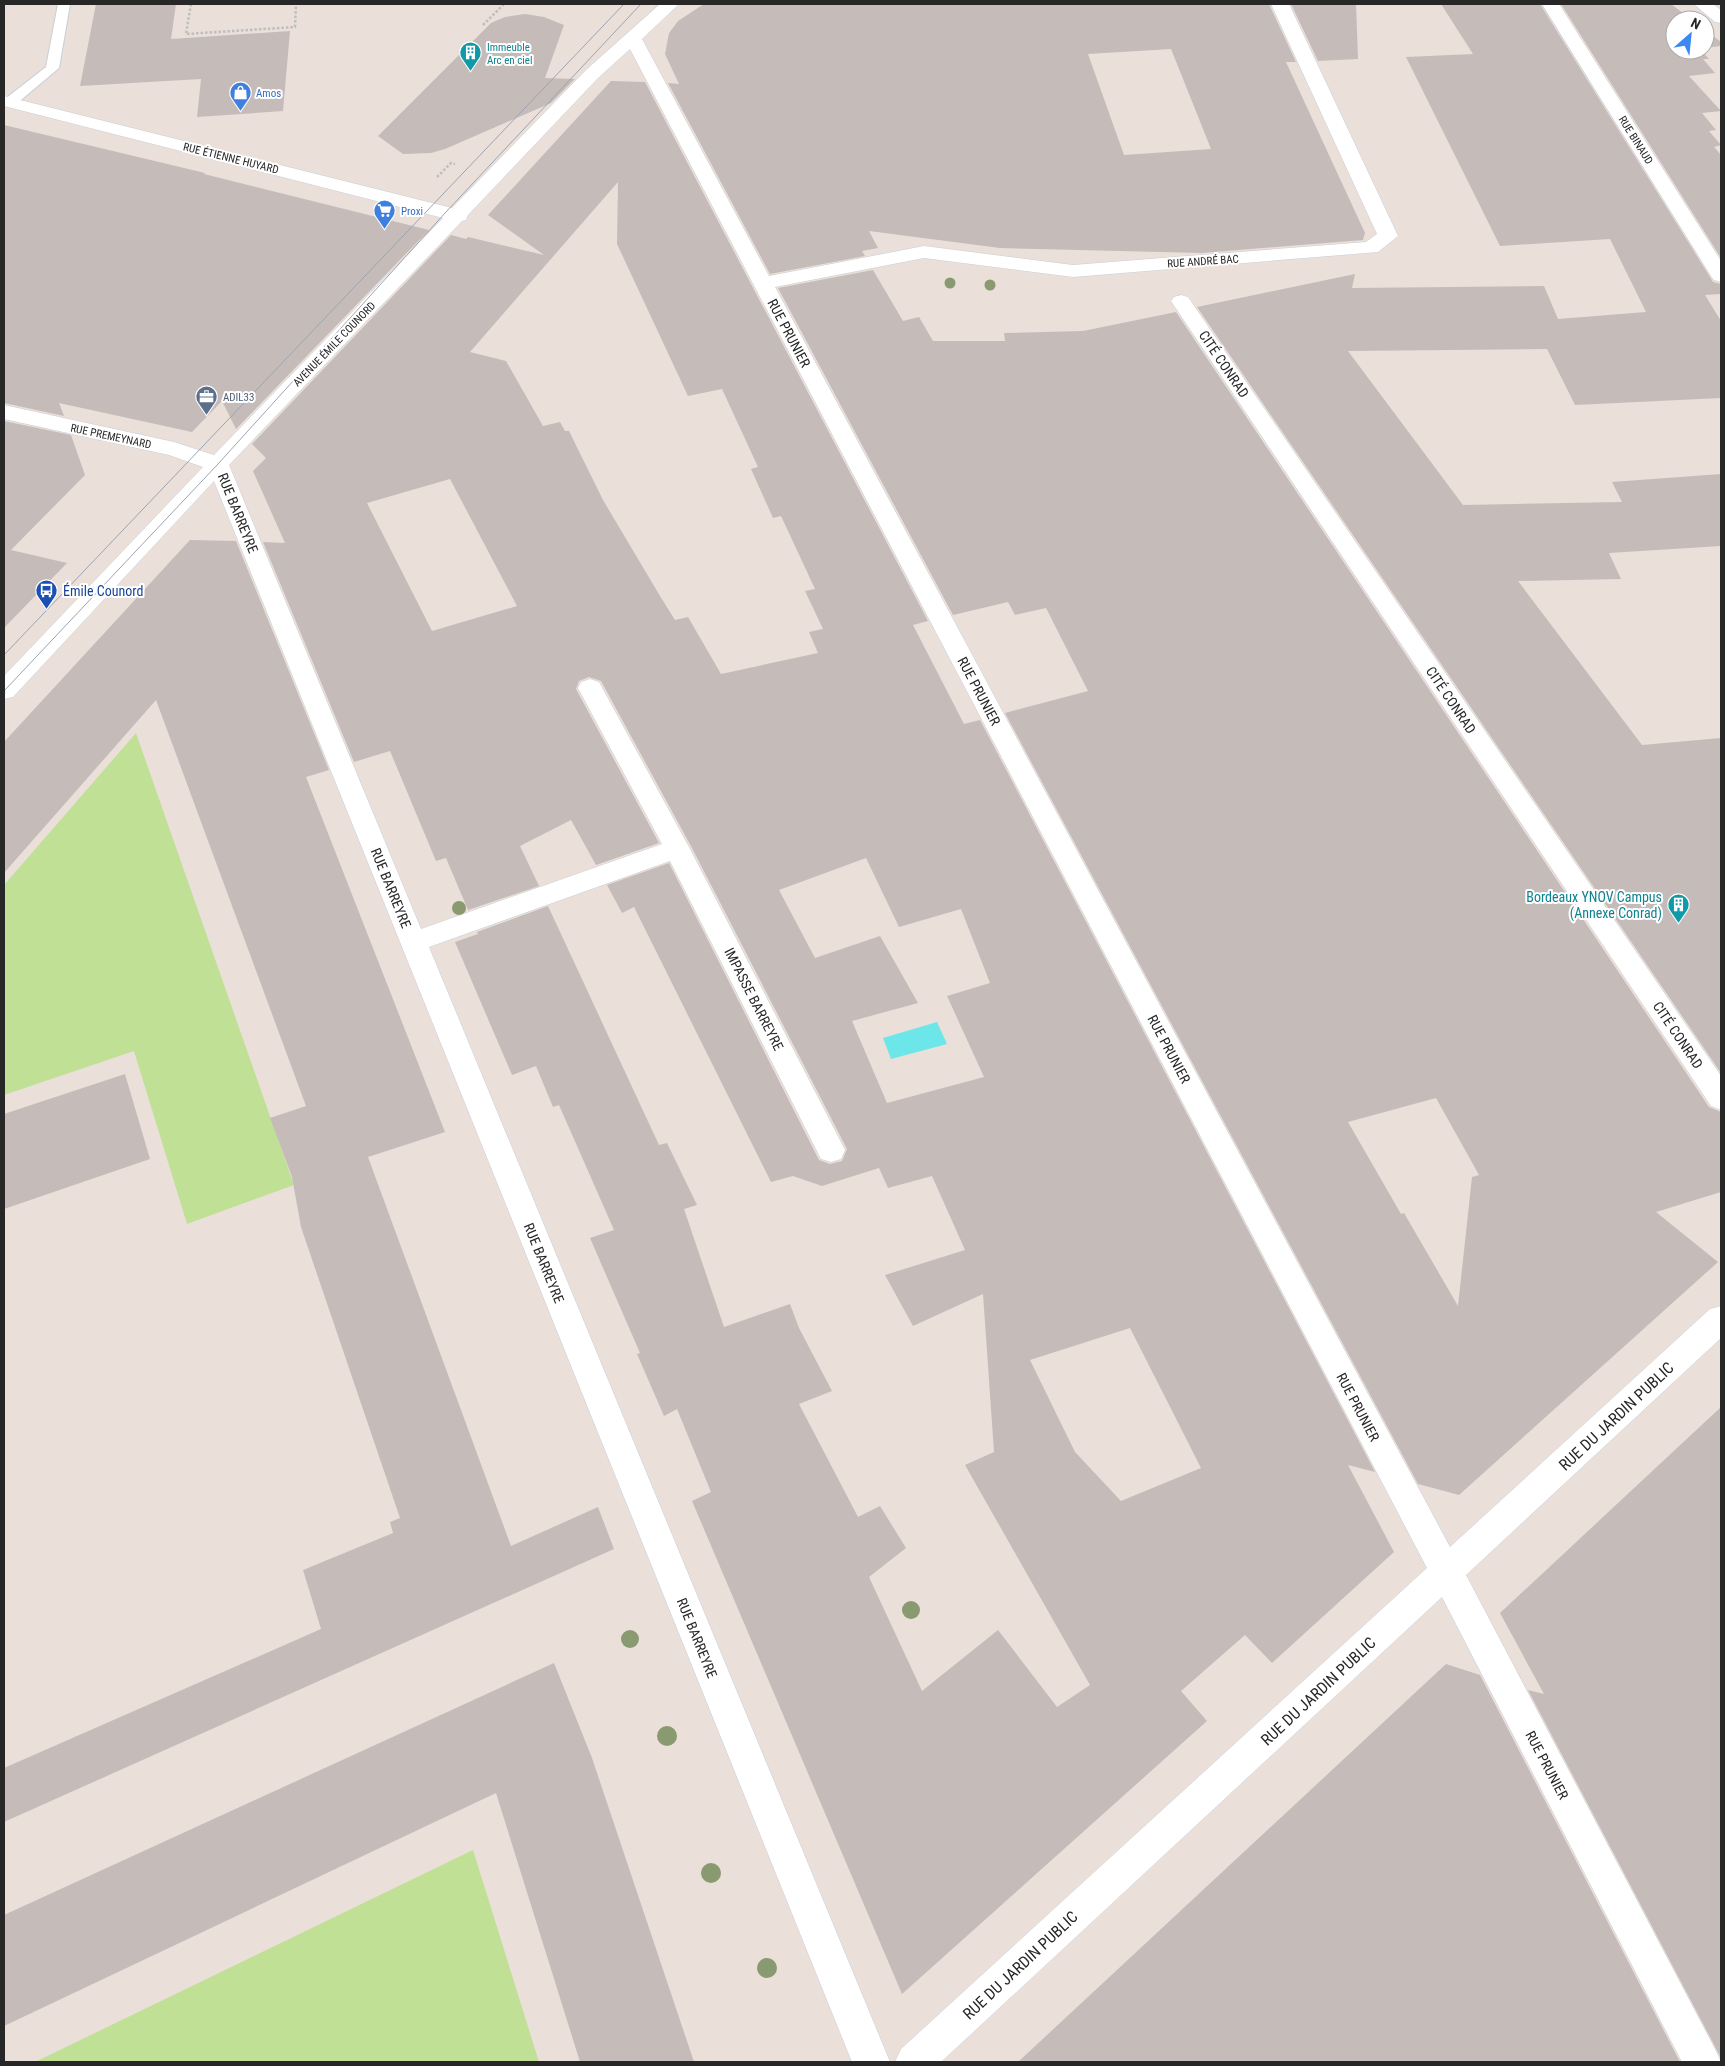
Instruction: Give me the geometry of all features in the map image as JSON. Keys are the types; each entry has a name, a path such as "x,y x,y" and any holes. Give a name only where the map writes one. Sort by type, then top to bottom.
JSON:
{"street":[{"name":"AVENUE ÉMILE COUNORD","path":"4,691 218,464 459,216 592,74 670,4"},
{"name":"RUE ANDRÉ BAC","path":"763,283 924,252 1074,271 1371,248 1388,236 1280,4"},
{"name":"RUE BINAUD","path":"1550,4 1721,276"},
{"path":"1702,4 1721,18"},
{"name":"RUE PRUNIER","path":"632,37 1447,1573 1702,2062"},
{"name":"RUE ÉTIENNE HUYARD","path":"7,101 459,216"},
{"name":"CITÉ CONRAD","path":"1181,301 1721,1098"},
{"name":"RUE PREMEYNARD","path":"4,412 174,450 218,464"},
{"name":"RUE BARREYRE","path":"218,464 871,2062"},
{"name":"IMPASSE BARREYRE","path":"590,688 677,849 831,1150"},
{"path":"413,942 677,849"},
{"name":"RUE DU JARDIN PUBLIC","path":"914,2062 1721,1319"}],"lane":[{"path":"7,101 52,68 64,4"}],"path":[{"path":"191,4 186,34 295,28 296,4"},
{"path":"488,26 483,24 504,4"}],"green space":[{"path":"136,733 294,1185 187,1224 134,1051 4,1095 4,885"},
{"path":"473,1850 539,2062 35,2062"}],"water":[{"path":"937,1022 947,1044 891,1059 883,1038"}],"building":[{"path":"96,4 176,4 171,39 290,31 283,111 197,117 201,79 80,86"},
{"path":"704,4 1269,4 1296,62 1286,62 1365,233 1363,240 1202,253 1000,248 869,231 878,248 862,251 865,256 770,274 668,83 679,84 665,54 669,33 678,21","holes":["1171,49 1211,149 1124,155 1088,54"]},
{"path":"1291,4 1356,4 1358,59 1318,61"},
{"path":"1441,4 1540,4 1713,282 1721,284 1721,294 1705,295 1721,321 1721,398 1575,405 1547,349 1348,351 1463,505 1622,502 1612,482 1721,474 1721,546 1609,553 1621,579 1518,581 1642,745 1721,738 1721,1073 1197,307 1355,274 1352,288 1544,286 1558,319 1646,312 1610,239 1500,246 1406,57 1473,54"},
{"path":"1561,4 1671,4 1679,10 1665,10 1665,60 1704,60 1715,73 1689,76 1721,111 1702,113 1716,130 1709,131 1721,145 1714,147 1721,155 1721,258"},
{"name":"Immeuble Arc en ciel","path":"525,14 544,17 564,25 545,78 575,79 551,103 445,149 431,153 403,154 378,136 491,23 505,17"},
{"path":"1715,38 1721,42 1721,46 1715,47"},
{"path":"611,81 645,82 928,621 913,625 964,724 980,720 1375,1472 1348,1465 1394,1552 1272,1663 1245,1635 1181,1691 1207,1721 902,1994 692,1501 711,1492 677,1409 664,1416 637,1354 640,1353 590,1238 614,1230 559,1105 553,1107 536,1066 512,1075 455,942 548,906 659,1145 667,1143 697,1205 684,1209 724,1327 790,1304 799,1328 832,1391 799,1404 858,1517 880,1506 906,1548 869,1577 922,1691 998,1630 1057,1707 1090,1685 965,1465 994,1452 983,1294 913,1326 885,1275 965,1250 932,1176 888,1188 879,1168 822,1186 793,1176 771,1182 634,907 622,913 607,885 669,863 819,1160 830,1164 842,1161 847,1149 692,848 601,681 589,677 579,681 576,689 659,843 596,865 571,820 520,846 539,886 468,910 446,858 436,861 390,751 354,762 263,542 285,543 253,471 266,458 252,444 451,235 466,239 468,237 544,255 488,215","holes":["618,182 617,244 688,396 722,389 758,467 751,469 773,518 781,516 815,589 805,591 823,629 809,632 818,653 721,674 688,617 675,620 603,500 569,431 565,431 560,422 543,426 506,361 470,352","450,479 517,606 432,631 367,503","866,858 899,927 961,909 990,983 947,996 984,1077 887,1103 852,1021 918,1003 880,936 815,958 779,890","1130,1328 1201,1468 1121,1501 1075,1452 1030,1360"]},
{"path":"4,125 205,173 429,230 236,429 222,401 192,432 59,403 64,416 4,403"},
{"path":"873,270 903,321 919,317 933,341 1005,341 1004,333 1083,331 1176,312 1709,1107 1721,1112 1721,1192 1656,1212 1718,1262 1459,1495 1418,1484 1005,713 1088,691 1046,608 1015,615 1008,602 953,615 778,288","holes":["1436,1098 1479,1175 1472,1177 1458,1306 1404,1213 1401,1214 1348,1122"]},
{"path":"4,421 71,435 85,475 11,550 67,563 4,628"},
{"path":"190,540 236,541 329,770 306,777 445,1132 368,1157 511,1546 598,1507 614,1549 4,1822 4,1768 321,1629 303,1570 393,1533 390,1522 400,1518 301,1227 292,1177 270,1118 306,1106 156,700 4,873 4,742"},
{"path":"125,1074 150,1159 4,1209 4,1114"},
{"path":"1721,1407 1721,2058 1528,1690 1544,1694 1500,1613"},
{"path":"554,1663 592,1758 694,2062 580,2062 496,1793 4,2026 4,1915"},
{"path":"1446,1664 1480,1675 1680,2062 1018,2062"}],"tram line":[{"path":"4,655 624,4"},
{"path":"4,691 218,464 446,212 641,4"}],"place":[{"name":"Immeuble Arc en ciel","path":"471,72"},
{"name":"Amos","path":"240,112"},
{"name":"Proxi","path":"385,230"},
{"name":"ADIL33","path":"207,416"},
{"name":"Émile Counord","path":"47,610"},
{"name":"Bordeaux YNOV Campus (Annexe Conrad)","path":"1678,924"}]}
